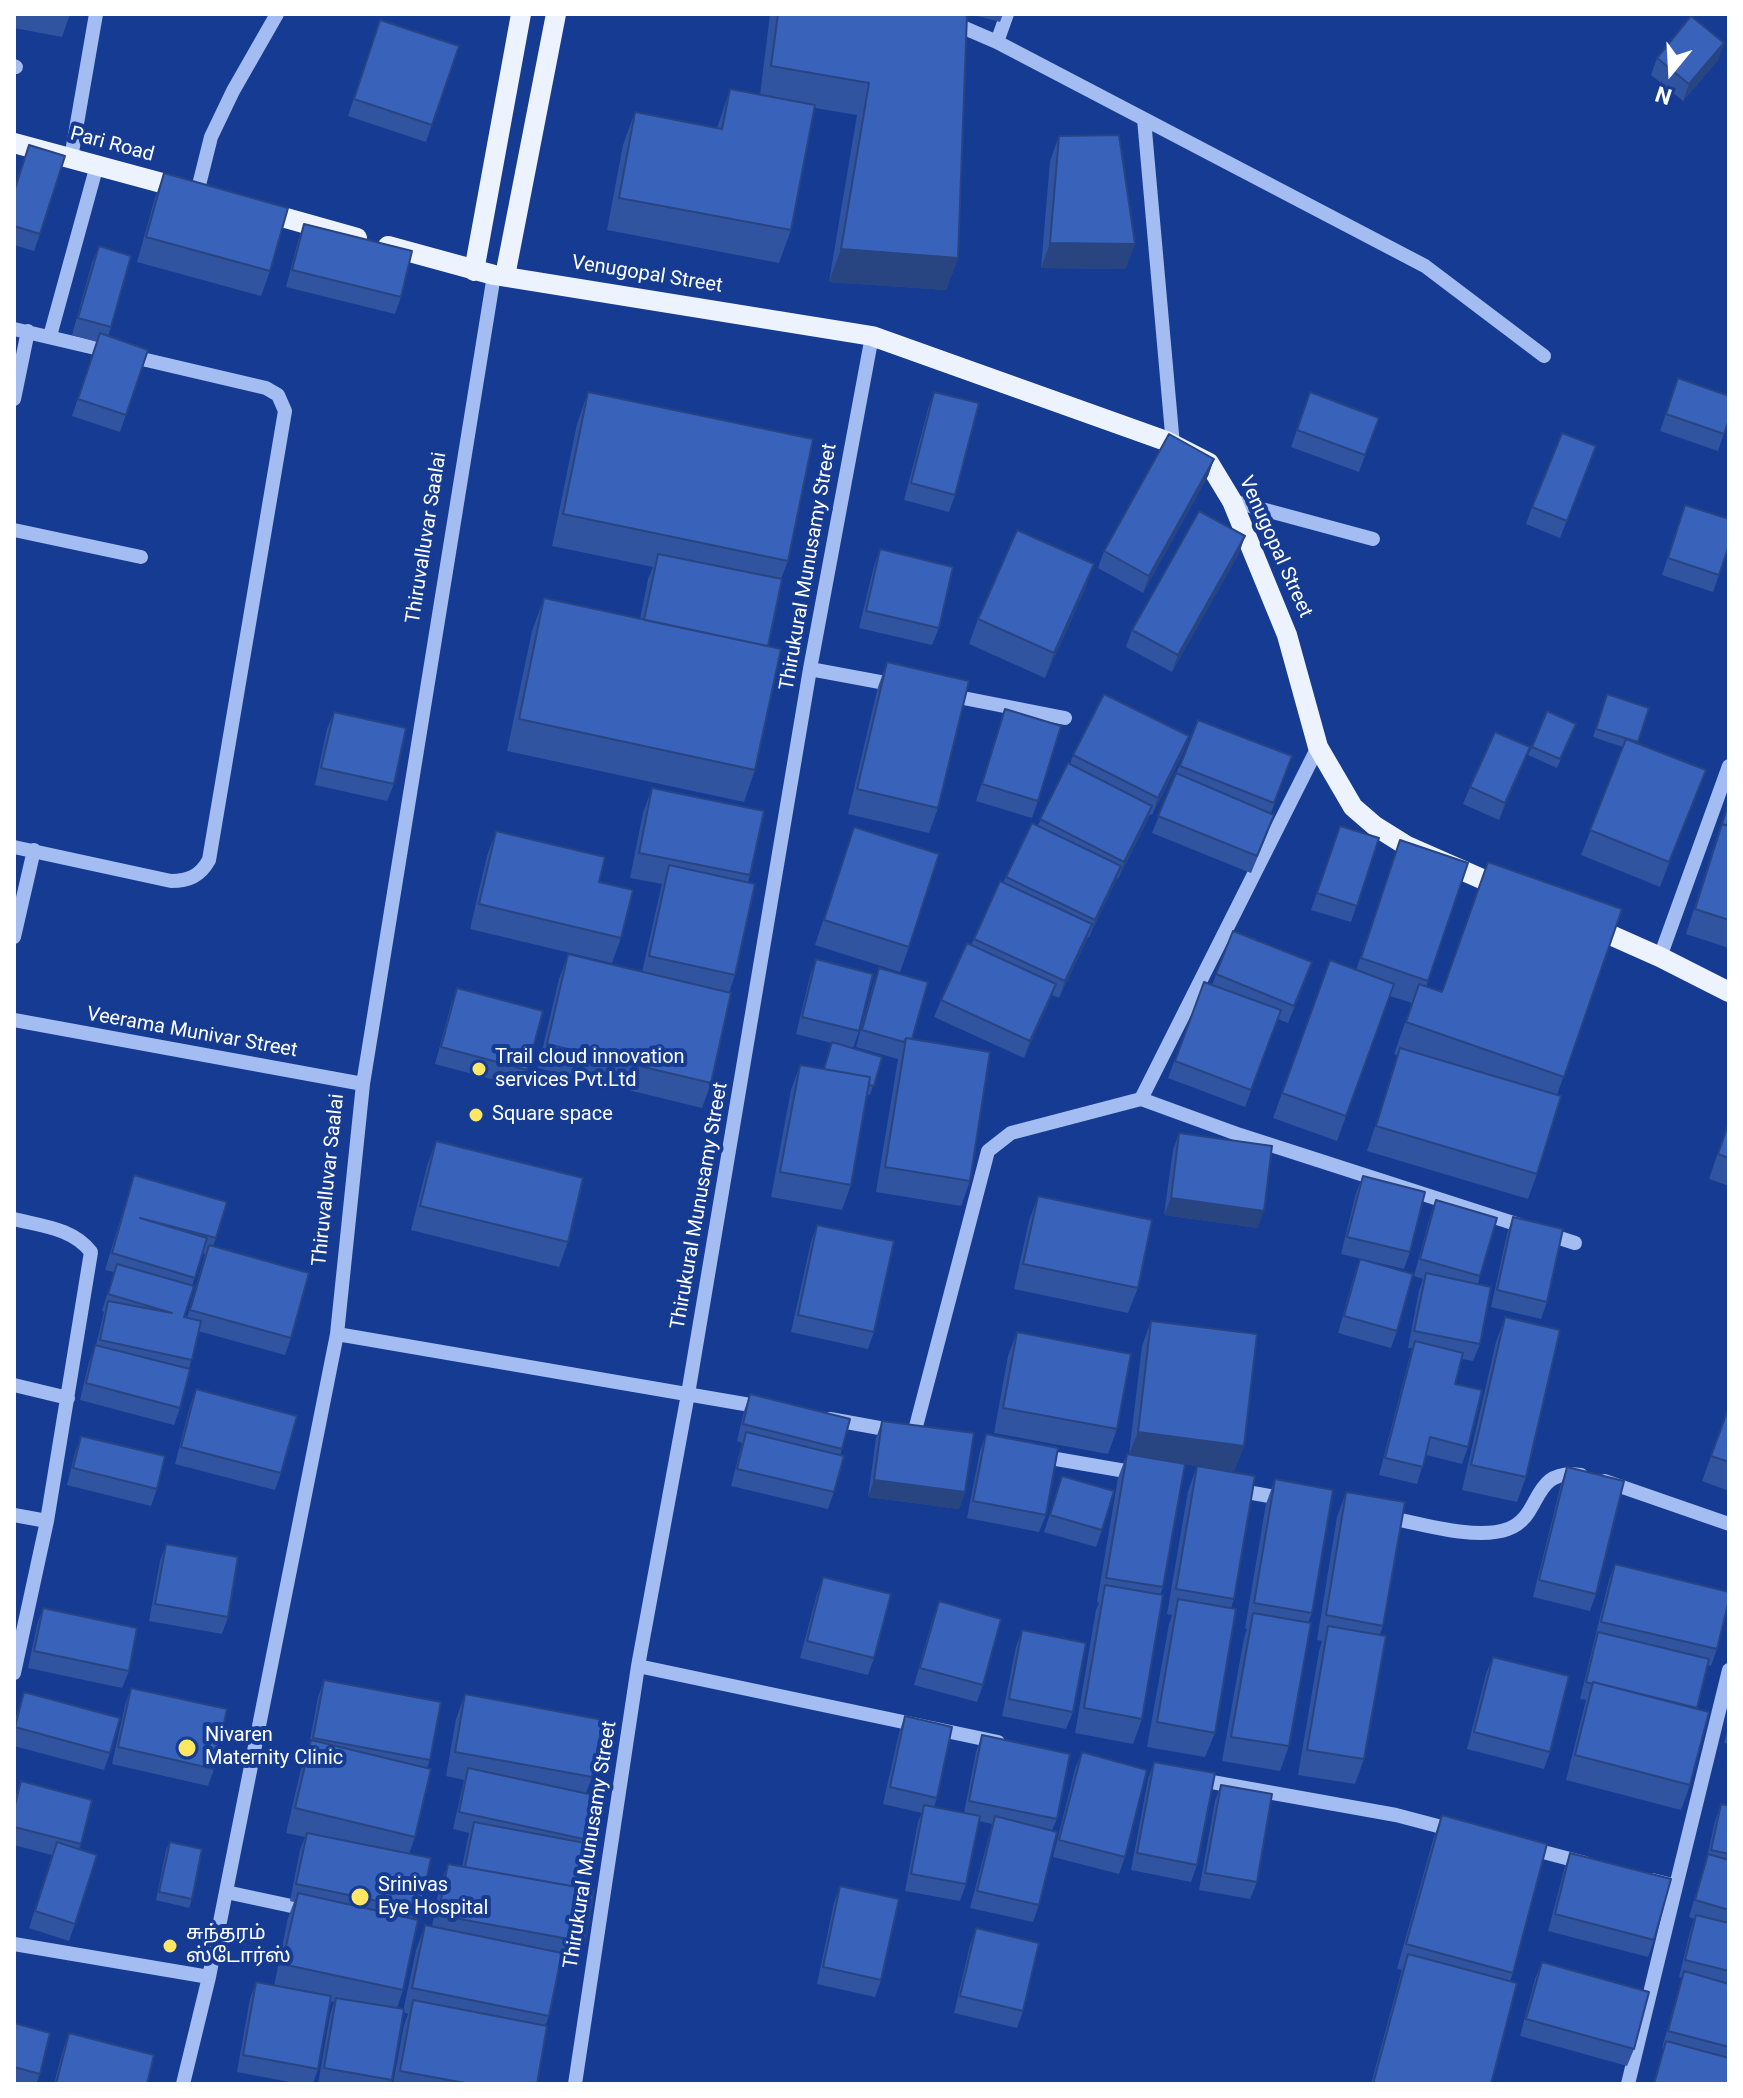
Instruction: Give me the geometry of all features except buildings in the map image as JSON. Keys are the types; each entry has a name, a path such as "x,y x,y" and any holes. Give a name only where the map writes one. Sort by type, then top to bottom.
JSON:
{"main road":[{"name":"Thiruvalluvar Saalai","path":"491,274 521,14"},
{"name":"Thiruvalluvar Saalai","path":"491,274 556,14"},
{"name":"Pari Road","path":"14,143 204,195"},
{"path":"241,205 491,274"},
{"name":"Venugopal Street","path":"491,274 872,336 1173,445 1209,463 1232,501 1287,635 1318,747 1353,807 1375,826 1407,846 1520,895"},
{"path":"1576,920 1729,992"}],"street":[{"path":"71,158 96,14"},
{"path":"204,195 217,126 233,91 277,14"},
{"path":"932,14 997,42 1425,266 1544,356"},
{"path":"997,42 1007,14"},
{"path":"1144,119 1173,445"},
{"path":"50,336 97,165"},
{"name":"Thiruvalluvar Saalai","path":"183,2084 209,1977 337,1334 363,1084 491,274"},
{"path":"14,399 21,330 266,388 278,395 285,411 209,860 203,870 185,881 171,881 14,847"},
{"name":"Thirukural Munusamy Street","path":"575,2084 638,1666 688,1394 810,669 872,336"},
{"path":"1232,501 1373,539"},
{"path":"14,530 141,557"},
{"path":"810,669 1065,718"},
{"path":"1141,1099 1318,747"},
{"path":"1660,957 1729,766"},
{"path":"14,937 34,850"},
{"name":"Veerama Munivar Street","path":"14,1020 363,1084"},
{"path":"914,1434 988,1151 1011,1133 1141,1099 1240,1135 1575,1243"},
{"path":"14,1219 64,1231 84,1242 91,1252 47,1521 18,1632 14,1673"},
{"path":"337,1334 779,1410"},
{"path":"14,1385 68,1398"},
{"path":"809,1415 930,1437"},
{"path":"1023,1453 1147,1475"},
{"path":"1364,1513 1491,1533 1510,1529 1524,1519 1540,1490 1553,1476 1569,1473 1593,1477 1729,1524"},
{"path":"1224,1488 1302,1502"},
{"path":"14,1515 47,1521"},
{"path":"638,1666 1018,1746"},
{"path":"1628,2084 1729,1670"},
{"path":"1184,1777 1396,1815 1469,1834"},
{"path":"1514,1845 1602,1867"},
{"path":"1631,1874 1676,1886"},
{"path":"226,1892 318,1912"},
{"path":"14,1944 209,1977"}],"place":[{"name":"Trail cloud innovation services Pvt.Ltd","path":"479,1069"},
{"name":"Square space","path":"476,1115"},
{"name":"Nivaren Maternity Clinic","path":"187,1748"},
{"name":"Srinivas Eye Hospital","path":"360,1897"},
{"name":"சுந்தரம் ஸ்டோர்ஸ்","path":"170,1946"}]}
